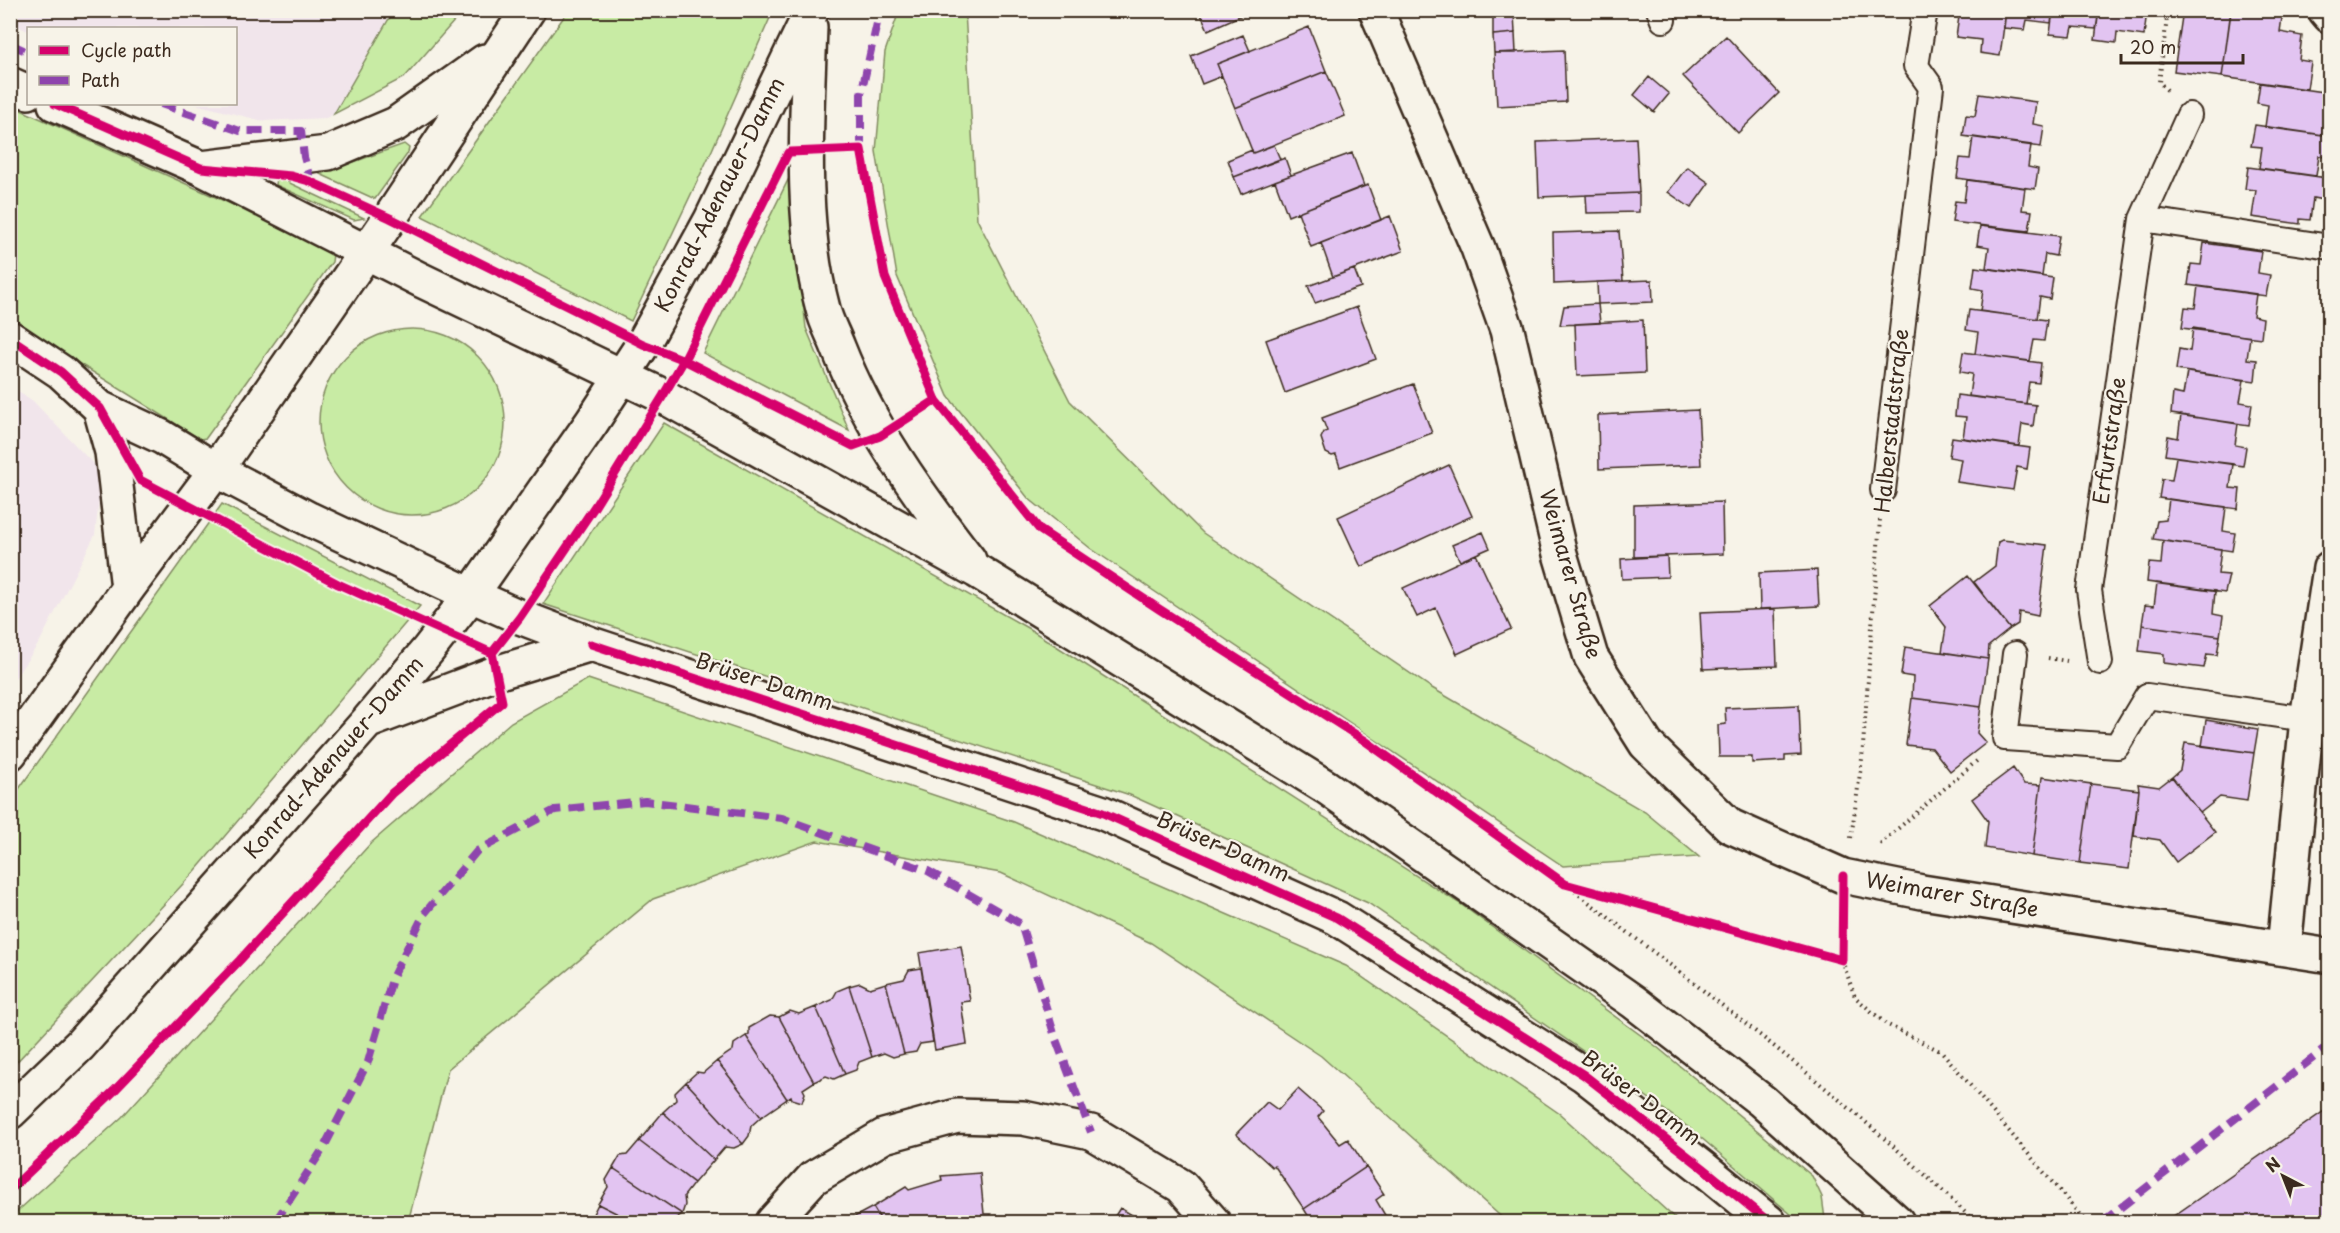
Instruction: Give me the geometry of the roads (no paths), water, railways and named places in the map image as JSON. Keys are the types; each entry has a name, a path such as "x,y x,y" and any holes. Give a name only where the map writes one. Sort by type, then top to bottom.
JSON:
{"street":[{"path":"10,753 216,470 367,252 528,10"},
{"name":"Weimarer Straße","path":"1376,10 1478,248 1507,330 1560,554 1591,657 1646,744 1730,826 1843,876 1922,892 2330,956"},
{"path":"2325,10 2330,16"},
{"path":"812,12 807,153 810,242 823,309 848,374 880,436 925,503 977,571"},
{"name":"Konrad-Adenauer-Damm","path":"10,1112 80,1045 368,721 471,595 623,376 711,219 812,12"},
{"path":"201,168 328,153 396,124 501,50"},
{"path":"10,84 27,92"},
{"path":"57,105 201,168 367,252 663,396 977,571 1326,787 1634,1002 1762,1101 1884,1218"},
{"name":"Brüser Damm","path":"10,338 60,372 100,408 162,437 216,470 309,519 520,617 591,644 1103,813 1337,918 1584,1075 1769,1222"},
{"path":"100,408 112,452 128,588"},
{"path":"2284,948 2307,719 2330,568"},
{"path":"368,721 496,673 591,644"},
{"path":"773,1222 813,1178 884,1136 957,1116 1023,1118 1091,1132 1181,1186 1213,1222"}],"lane":[{"name":"Halberstadtstraße","path":"1883,490 1931,87 1916,66 1925,10"},
{"name":"Erfurtstraße","path":"2100,662 2089,590 2142,219 2189,114"},
{"path":"2142,219 2330,247"},
{"path":"2014,654 2005,738 2117,746 2147,696 2307,719"}]}
